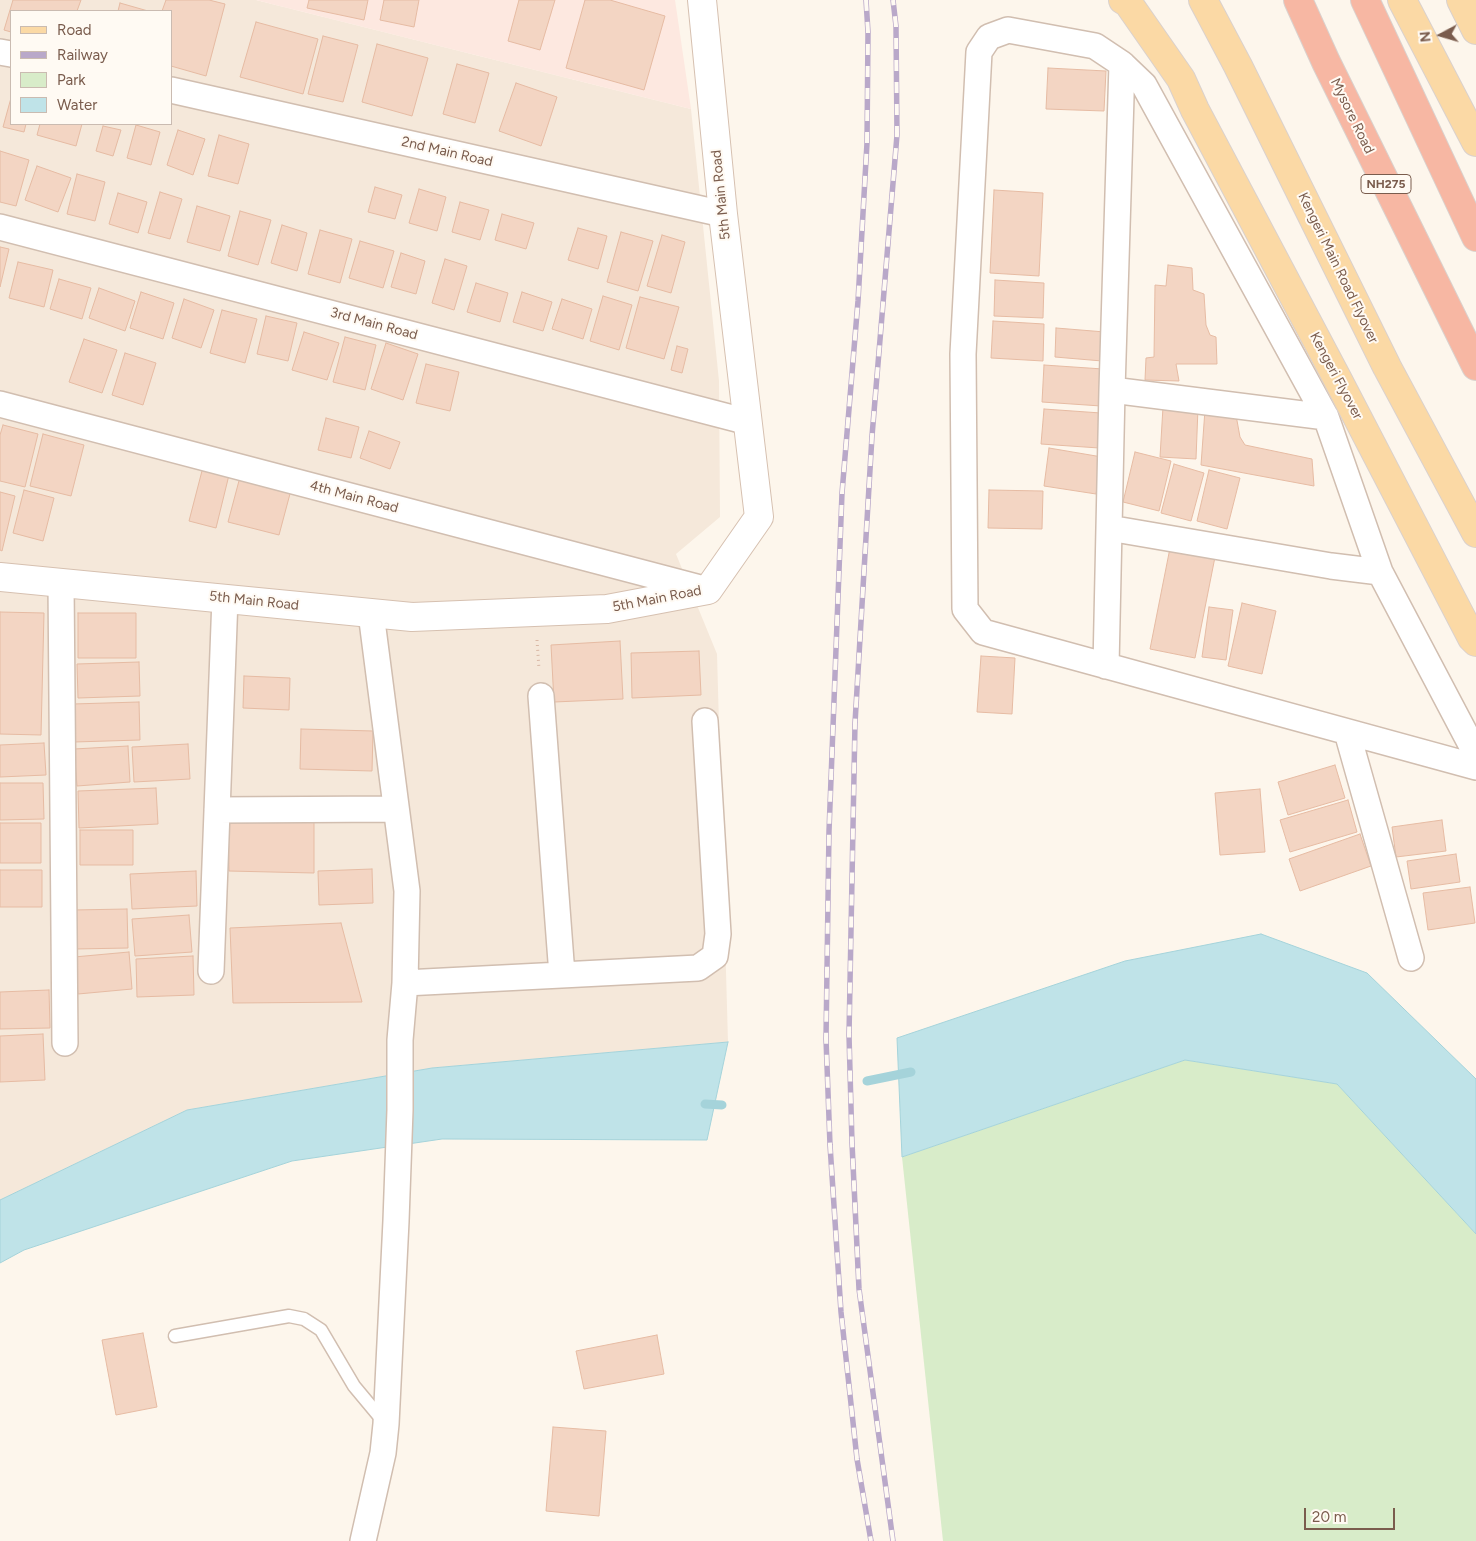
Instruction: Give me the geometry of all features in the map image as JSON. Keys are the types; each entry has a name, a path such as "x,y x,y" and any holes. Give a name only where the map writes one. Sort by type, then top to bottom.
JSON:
{"highway":[{"name":"Mysore Road","path":"1298,0 1326,62 1476,366"},
{"path":"1365,0 1476,237"}],"main road":[{"name":"Kengeri Flyover","path":"1123,0 1128,3 1181,79 1195,110 1472,638 1476,642"},
{"name":"Kengeri Main Road Flyover","path":"1203,0 1238,66 1387,368 1476,533"},
{"path":"1402,0 1476,142"},
{"path":"1461,0 1476,30"}],"street":[{"name":"5th Main Road","path":"0,577 412,617 607,609 708,590 759,517 723,214 702,0"},
{"path":"1476,754 1380,572 1326,417 1144,85 1122,64 1095,46 1008,30 989,37 979,52 963,354 965,609 983,632 1476,767"},
{"path":"1106,666 1122,64"},
{"name":"2nd Main Road","path":"172,90 723,214"},
{"name":"3rd Main Road","path":"0,226 748,422"},
{"path":"1112,390 1326,417"},
{"name":"4th Main Road","path":"0,404 708,590"},
{"path":"1109,528 1331,566 1380,572"},
{"path":"61,583 65,1043"},
{"path":"211,971 225,598"},
{"path":"363,1541 383,1453 386,1424 400,1110 400,1040 407,891 371,613"},
{"path":"541,696 562,975"},
{"path":"404,983 698,968 715,956 718,934 705,722"},
{"path":"1347,732 1411,958"},
{"path":"217,810 396,809"}],"lane":[{"path":"175,1336 289,1316 304,1319 321,1330 354,1386 386,1424"}],"path":[{"path":"535,612 541,696"}],"shaded area":[{"path":"0,0 256,0 691,109 719,381 720,517 676,554 717,654 728,1042 432,1068 187,1110 0,1200"},
{"path":"256,0 675,0 691,109"}],"green space":[{"path":"1185,1060 1337,1084 1476,1234 1476,1541 943,1541 902,1157"}],"water":[{"path":"1261,934 1367,973 1476,1079 1476,1234 1337,1084 1185,1060 902,1157 897,1038 1125,961"},
{"path":"728,1042 707,1140 442,1139 292,1161 24,1250 0,1263 0,1200 187,1110 432,1068"}],"building":[{"path":"13,0 81,0 77,10 10,10"},
{"path":"166,0 209,0 225,4 206,76 172,66 172,10 162,10"},
{"path":"309,0 368,0 364,20 307,8"},
{"path":"384,0 419,0 414,27 380,20"},
{"path":"519,0 555,0 540,50 508,41"},
{"path":"585,0 610,0 665,16 644,90 566,68"},
{"path":"120,3 144,10 118,10"},
{"path":"10,10 10,32 4,30"},
{"path":"256,22 318,39 303,94 240,77"},
{"path":"323,36 358,45 343,102 308,94"},
{"path":"377,44 428,58 412,116 362,102"},
{"path":"457,64 489,73 475,123 443,114"},
{"path":"1048,68 1106,71 1104,111 1046,109"},
{"path":"516,83 557,97 541,146 499,131"},
{"path":"10,102 10,125 26,125 24,132 3,127"},
{"path":"40,125 82,125 76,146 37,135"},
{"path":"136,125 160,132 151,165 127,158"},
{"path":"103,126 121,130 113,156 96,151"},
{"path":"178,130 205,139 193,175 167,165"},
{"path":"219,135 249,144 238,184 208,176"},
{"path":"0,151 29,160 16,206 0,202"},
{"path":"37,166 71,178 58,212 25,200"},
{"path":"77,174 105,182 95,221 67,214"},
{"path":"375,187 402,195 395,219 368,212"},
{"path":"419,189 446,197 437,231 409,223"},
{"path":"994,190 1043,193 1039,276 990,273"},
{"path":"160,192 182,199 170,239 148,233"},
{"path":"118,193 147,202 138,233 109,224"},
{"path":"460,202 489,210 480,240 452,232"},
{"path":"197,206 230,216 220,251 187,242"},
{"path":"240,211 271,220 258,265 228,256"},
{"path":"502,214 534,223 526,249 495,240"},
{"path":"282,225 307,233 297,271 271,263"},
{"path":"578,228 607,236 598,269 568,260"},
{"path":"320,230 352,239 340,283 308,274"},
{"path":"621,232 653,241 638,291 607,282"},
{"path":"662,235 685,242 671,293 647,286"},
{"path":"360,241 394,251 383,288 349,278"},
{"path":"0,247 9,249 0,287"},
{"path":"401,253 425,261 416,294 391,287"},
{"path":"445,259 467,266 454,310 432,303"},
{"path":"18,262 53,270 44,307 9,298"},
{"path":"1168,265 1192,268 1193,290 1204,294 1206,325 1210,335 1216,337 1217,364 1176,364 1179,381 1145,380 1146,358 1154,357 1155,285 1166,286"},
{"path":"59,279 91,288 82,319 50,309"},
{"path":"995,280 1044,283 1043,318 994,316"},
{"path":"476,283 508,293 500,322 467,312"},
{"path":"99,288 135,301 125,331 89,318"},
{"path":"141,292 174,303 163,339 130,328"},
{"path":"522,292 552,302 543,331 513,322"},
{"path":"603,296 632,305 619,350 590,341"},
{"path":"640,297 679,307 664,359 626,348"},
{"path":"184,299 214,310 201,348 172,338"},
{"path":"562,299 592,309 583,339 552,329"},
{"path":"222,310 257,319 245,363 210,353"},
{"path":"266,316 297,323 288,361 257,354"},
{"path":"993,321 1044,324 1043,361 991,358"},
{"path":"1056,328 1105,332 1102,361 1055,357"},
{"path":"304,332 339,343 327,380 292,370"},
{"path":"345,337 376,345 365,390 333,382"},
{"path":"84,339 117,350 102,393 69,382"},
{"path":"386,343 418,354 403,400 371,389"},
{"path":"677,346 688,349 682,373 671,370"},
{"path":"125,353 156,363 143,405 112,395"},
{"path":"426,364 459,372 450,411 416,403"},
{"path":"1044,365 1103,369 1101,406 1042,402"},
{"path":"1163,407 1198,408 1196,459 1160,457"},
{"path":"1044,409 1101,413 1099,448 1041,444"},
{"path":"1205,410 1236,415 1240,437 1245,445 1312,459 1314,486 1201,465"},
{"path":"326,418 359,427 351,458 318,450"},
{"path":"3,425 38,434 25,487 0,481 0,435"},
{"path":"369,431 400,442 390,469 360,458"},
{"path":"43,434 84,445 71,496 30,486"},
{"path":"1049,448 1102,457 1096,494 1044,486"},
{"path":"1135,452 1171,461 1159,511 1123,502"},
{"path":"1174,464 1204,473 1191,521 1161,513"},
{"path":"203,467 229,475 216,528 189,521"},
{"path":"1209,470 1240,478 1227,529 1197,521"},
{"path":"240,477 291,490 279,535 228,522"},
{"path":"24,490 54,498 43,541 13,533"},
{"path":"989,490 1043,491 1042,529 988,528"},
{"path":"0,492 15,496 2,551 0,550"},
{"path":"1171,543 1216,552 1195,658 1150,649"},
{"path":"1242,603 1276,611 1262,674 1228,666"},
{"path":"1209,607 1233,610 1226,660 1202,657"},
{"path":"0,612 44,613 41,735 0,734"},
{"path":"78,613 136,613 136,658 78,658"},
{"path":"620,641 623,699 554,702 551,645"},
{"path":"699,651 701,695 632,698 631,653"},
{"path":"981,656 1015,658 1012,714 977,712"},
{"path":"139,662 140,696 78,698 77,664"},
{"path":"244,676 290,678 289,710 243,708"},
{"path":"139,702 140,740 74,742 73,704"},
{"path":"301,729 373,731 372,771 300,769"},
{"path":"44,743 46,775 0,777 0,745"},
{"path":"188,744 190,779 134,782 132,747"},
{"path":"128,746 130,782 77,786 74,749"},
{"path":"1335,765 1345,798 1288,815 1278,782"},
{"path":"0,783 43,783 44,819 0,820"},
{"path":"156,788 158,824 79,828 78,791"},
{"path":"1260,789 1265,852 1220,855 1215,793"},
{"path":"1348,800 1357,832 1290,852 1280,820"},
{"path":"298,816 314,822 314,873 229,871 228,818"},
{"path":"1442,820 1446,851 1396,857 1392,827"},
{"path":"0,823 41,823 41,863 0,863"},
{"path":"80,830 133,830 133,865 80,865"},
{"path":"1360,834 1371,866 1300,891 1289,859"},
{"path":"1456,854 1460,882 1411,889 1407,861"},
{"path":"372,869 373,903 319,905 318,871"},
{"path":"0,870 42,870 42,907 0,907"},
{"path":"196,871 197,906 132,909 130,874"},
{"path":"1470,887 1475,923 1428,930 1423,893"},
{"path":"127,909 128,948 75,949 74,910"},
{"path":"189,915 192,952 135,956 132,919"},
{"path":"341,923 362,1002 233,1003 230,928"},
{"path":"129,952 132,989 78,994 74,957"},
{"path":"193,956 194,995 137,997 136,959"},
{"path":"49,990 50,1028 0,1029 0,992"},
{"path":"43,1034 45,1080 0,1082 0,1036"},
{"path":"143,1333 157,1407 116,1415 102,1340"},
{"path":"657,1335 664,1374 584,1389 576,1351"},
{"path":"553,1427 606,1431 599,1516 546,1511"}],"waterway":[{"path":"867,1081 911,1072"},
{"path":"705,1104 722,1105"}],"railway":[{"path":"866,0 868,32 867,143 858,301 842,493 829,831 826,1039 830,1145 841,1312 857,1459 871,1541"},
{"path":"893,0 896,26 897,135 872,436 855,723 849,1035 859,1289 893,1541"}]}
